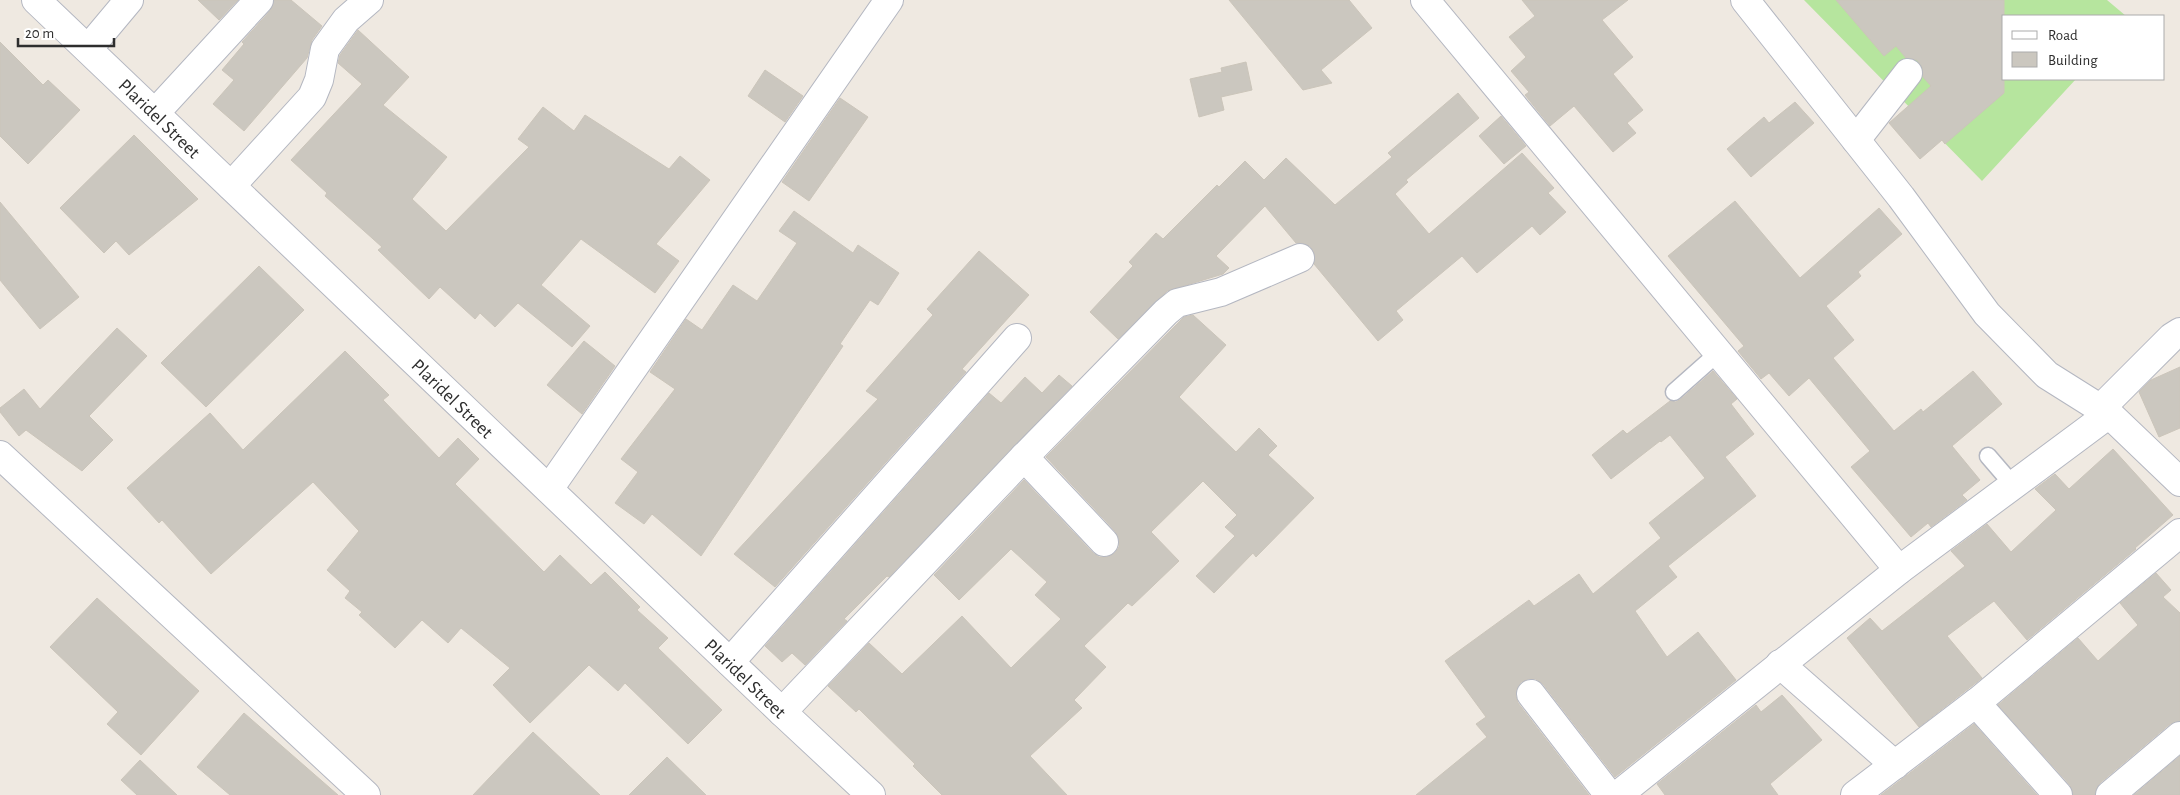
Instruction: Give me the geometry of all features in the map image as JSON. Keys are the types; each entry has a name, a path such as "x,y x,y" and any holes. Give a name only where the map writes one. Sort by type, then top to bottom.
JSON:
{"street":[{"name":"Plaridel Street","path":"36,0 871,795"},
{"path":"88,49 129,0"},
{"path":"155,113 258,0"},
{"path":"231,186 312,97 319,80 324,49 346,20 369,0"},
{"path":"549,489 889,0"},
{"path":"1425,0 1898,570"},
{"path":"1745,0 1901,197 1987,314 2047,375 2105,411 2180,482"},
{"path":"1856,140 1908,74"},
{"path":"782,712 1024,457 1177,303 1221,292 1300,258"},
{"path":"1618,795 1898,570 2013,485 2105,411 2172,337 2180,332"},
{"path":"730,662 1017,338"},
{"path":"0,455 366,795"},
{"path":"1024,457 1104,542"},
{"path":"1855,795 1977,702 2180,533"},
{"path":"1780,664 1895,765"},
{"path":"1531,694 1610,795"},
{"path":"1977,702 2058,795"},
{"path":"2110,795 2180,736"}],"lane":[{"path":"1674,392 1718,353"},
{"path":"1988,456 2013,485"}],"green space":[{"path":"1804,0 2107,0 2125,15 2002,15 2002,80 2075,80 1982,181"}],"building":[{"path":"198,0 238,0 219,20"},
{"path":"274,0 291,0 322,26 312,40 307,58 244,131 213,104 234,80 222,70 244,44 242,42 270,11"},
{"path":"1229,0 1349,0 1372,28 1321,70 1332,83 1303,90"},
{"path":"1522,0 1628,0 1602,20 1633,57 1613,74 1643,110 1627,123 1636,133 1613,152 1574,106 1550,126 1525,95 1529,92 1511,71 1526,57 1509,37 1535,16"},
{"path":"1836,0 2004,0 2004,15 2002,15 2002,80 2004,80 2004,93 1945,144 1942,140 1920,159 1889,123 1931,86 1923,77 1922,67 1917,60 1906,58 1896,46 1884,56"},
{"path":"358,30 409,77 383,105 447,157 412,199 446,231 529,147 518,139 543,107 574,131 585,115 669,169 680,156 710,180 656,244 679,261 655,293 581,239 541,285 590,326 572,347 518,303 495,327 480,313 475,319 440,287 429,299 378,250 382,247 325,196 327,193 291,160 362,84 338,63 340,55"},
{"path":"0,42 43,85 48,80 80,110 28,164 0,136"},
{"path":"1246,62 1252,90 1221,97 1224,110 1199,117 1190,79 1222,72 1221,68"},
{"path":"765,70 803,96 785,122 748,96"},
{"path":"1458,93 1479,118 1406,180 1408,182 1395,194 1429,234 1522,153 1554,188 1548,193 1566,212 1540,235 1532,226 1477,273 1462,256 1396,311 1403,320 1378,341 1314,264 1314,252 1310,246 1296,243 1265,206 1216,256 1229,268 1223,274 1167,291 1118,339 1090,312 1133,266 1129,262 1156,233 1163,239 1217,185 1219,187 1245,161 1264,180 1286,158 1335,205 1392,157 1388,153"},
{"path":"840,98 868,117 809,201 782,182"},
{"path":"1795,102 1814,123 1751,177 1727,149 1764,117 1769,123"},
{"path":"1501,116 1526,146 1504,164 1479,136"},
{"path":"134,135 198,199 129,255 116,241 104,253 60,208"},
{"path":"1735,201 1800,278 1879,208 1902,234 1858,272 1861,276 1826,306 1854,340 1833,358 1894,431 1921,409 1923,412 1973,371 2002,404 1952,446 1980,480 1962,495 1967,500 1931,527 1928,523 1911,537 1851,467 1870,451 1809,378 1789,396 1769,373 1761,379 1738,351 1744,346 1668,256"},
{"path":"0,202 79,297 40,329 0,280"},
{"path":"794,211 853,253 858,245 899,273 878,305 870,300 840,344 843,346 701,556 652,514 644,524 615,503 638,472 621,459 675,389 650,372 686,319 702,330 733,285 757,301 797,243 779,231"},
{"path":"979,251 1029,295 962,369 966,372 775,587 734,554 878,399 866,391 933,315 927,309"},
{"path":"259,266 304,310 206,407 161,363"},
{"path":"1193,315 1226,345 1179,397 1236,452 1259,428 1277,446 1268,455 1314,498 1256,557 1253,553 1214,593 1196,576 1235,536 1225,527 1237,515 1203,481 1151,532 1179,561 1132,606 1128,603 1084,646 1106,667 1074,700 1082,708 1030,756 1067,795 942,795 913,766 915,764 859,709 856,712 828,686 869,643 902,674 962,616 1011,668 1061,619 1035,595 1047,582 1011,549 959,600 934,575 1024,480 1093,553 1099,557 1107,557 1115,553 1119,547 1119,539 1115,531 1046,457 1184,317"},
{"path":"117,328 147,356 89,416 113,440 82,471 26,430 19,436 0,412 0,408 24,389 40,409"},
{"path":"584,341 615,366 582,414 547,385"},
{"path":"345,351 389,395 383,400 439,458 458,438 479,459 455,484 544,572 560,555 591,585 605,572 640,607 637,610 668,638 658,648 722,710 688,744 625,683 618,691 589,665 530,723 493,685 510,668 461,628 448,643 422,620 395,648 359,615 362,612 345,598 350,591 327,570 359,531 313,482 211,574 162,520 159,523 127,488 210,413 243,450"},
{"path":"2180,367 2180,428 2159,437 2139,392 2151,380"},
{"path":"1713,371 1737,399 1731,404 1754,434 1725,457 1756,496 1668,566 1677,577 1635,611 1667,657 1698,632 1736,680 1615,777 1543,684 1536,679 1528,679 1521,682 1517,688 1516,696 1518,703 1589,795 1416,795 1487,737 1476,724 1486,717 1445,661 1529,600 1534,606 1579,574 1593,594 1661,538 1649,523 1705,478 1670,435 1611,479 1592,455 1623,430 1627,434 1670,401 1676,402 1681,399"},
{"path":"1059,375 1072,386 889,577 887,576 844,619 847,621 805,665 792,653 782,662 765,646 989,393 1001,403 1025,377 1042,393"},
{"path":"2113,449 2173,515 2136,549 2027,640 1994,601 1947,636 1982,678 1919,727 1847,638 1870,618 1882,631 1965,566 1951,551 1987,524 2011,552 2056,510 2035,489 2055,474 2069,489"},
{"path":"2156,573 2171,590 2163,597 2180,613 2180,721 2170,724 2100,783 2095,795 2073,795 2070,785 1998,705 2078,638 2098,661 2138,625 2120,603"},
{"path":"97,598 199,691 141,755 107,724 118,712 50,647"},
{"path":"1782,695 1822,740 1770,784 1778,795 1665,795 1657,784 1756,705 1761,712"},
{"path":"244,713 338,795 230,795 197,767"},
{"path":"1974,724 2037,795 1881,795 1906,776"},
{"path":"533,732 600,795 473,795"},
{"path":"2180,756 2180,795 2134,795"},
{"path":"667,757 706,795 629,795"},
{"path":"140,760 177,795 137,795 121,780"}]}
